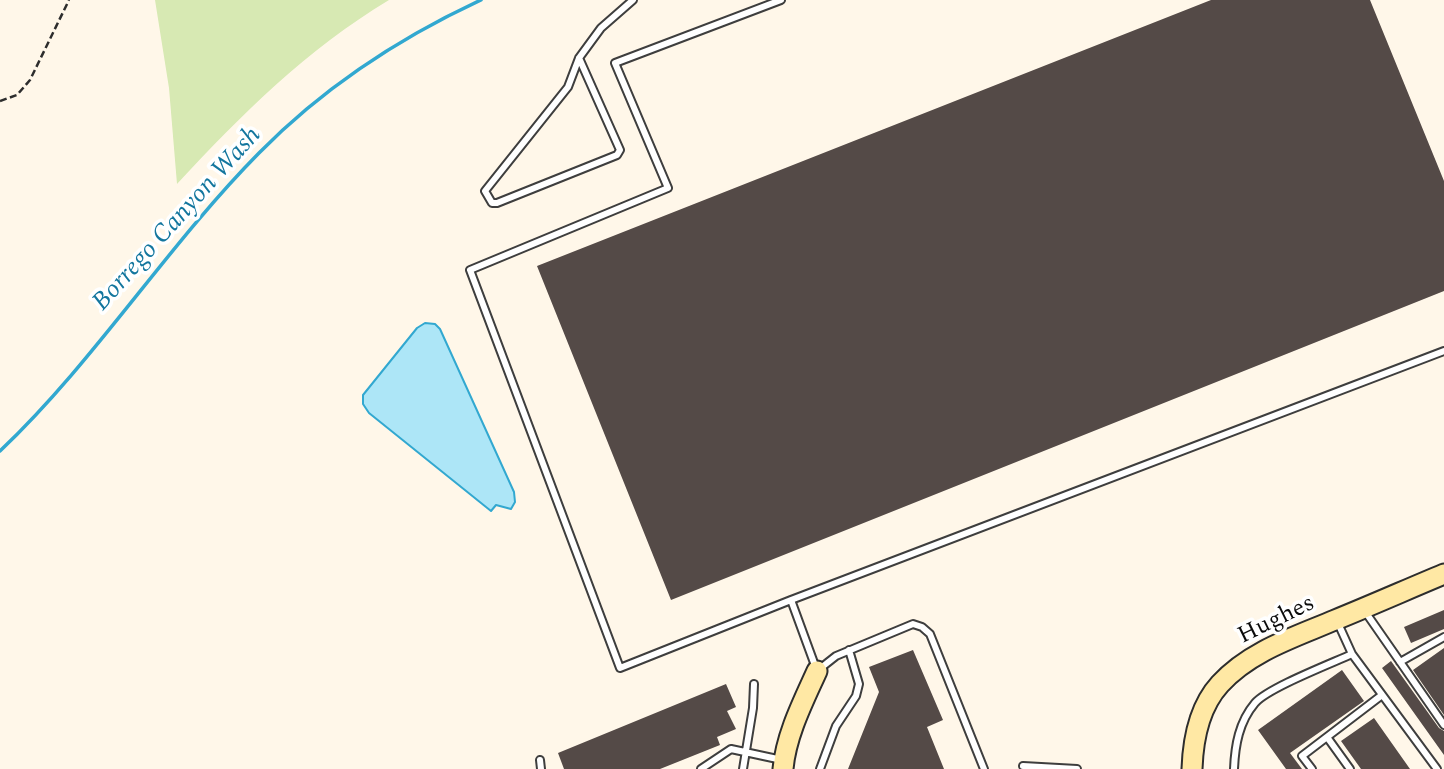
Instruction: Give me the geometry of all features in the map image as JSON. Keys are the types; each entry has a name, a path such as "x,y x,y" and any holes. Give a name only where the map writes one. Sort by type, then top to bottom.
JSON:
{"street":[{"name":"Hughes","path":"1192,769 1193,743 1203,711 1219,685 1245,662 1277,644 1444,574"},
{"path":"783,765 802,704 817,671"}],"lane":[{"path":"579,58 620,150 617,155 492,203 485,191 568,87 579,58 601,29 633,0"},
{"path":"781,0 615,63 668,188 470,270 620,668 1444,351"},
{"path":"791,600 817,671 825,663 849,650 913,624 930,634 984,769"},
{"path":"1363,608 1444,725"},
{"path":"1336,620 1352,654 1437,769"},
{"path":"1400,662 1444,637"},
{"path":"820,769 836,726 856,696 859,684 849,650"},
{"path":"1234,769 1239,729 1256,701 1285,684 1352,654"},
{"path":"743,769 754,684"},
{"path":"1312,769 1302,756 1382,695"},
{"path":"1327,737 1350,769"},
{"path":"701,769 731,749 783,765"},
{"path":"540,760 541,769"},
{"path":"1023,766 1077,769"}],"path":[{"path":"0,101 17,95 30,80 69,0"}],"green space":[{"path":"155,0 389,0 330,40 276,84 177,184 169,88"}],"water":[{"path":"425,323 435,324 440,329 514,492 515,502 511,509 496,505 491,511 369,413 363,404 363,395 417,328"}],"building":[{"path":"1211,0 1370,0 1444,181 1444,291 671,600 537,266"},
{"path":"1444,610 1444,629 1411,643 1404,627"},
{"path":"1444,648 1444,715 1413,670"},
{"path":"913,650 943,720 927,727 944,769 848,769 879,692 869,667"},
{"path":"1391,661 1439,728 1444,731 1444,755 1382,668"},
{"path":"1342,670 1364,701 1290,753 1302,769 1286,769 1258,730"},
{"path":"726,684 736,707 727,711 736,729 717,737 720,745 660,769 564,769 558,753"},
{"path":"1374,718 1410,769 1361,769 1341,741"}],"waterway":[{"name":"Borrego Canyon Wash","path":"0,451 67,380 225,189 284,129 363,66 421,31 481,0"}]}
